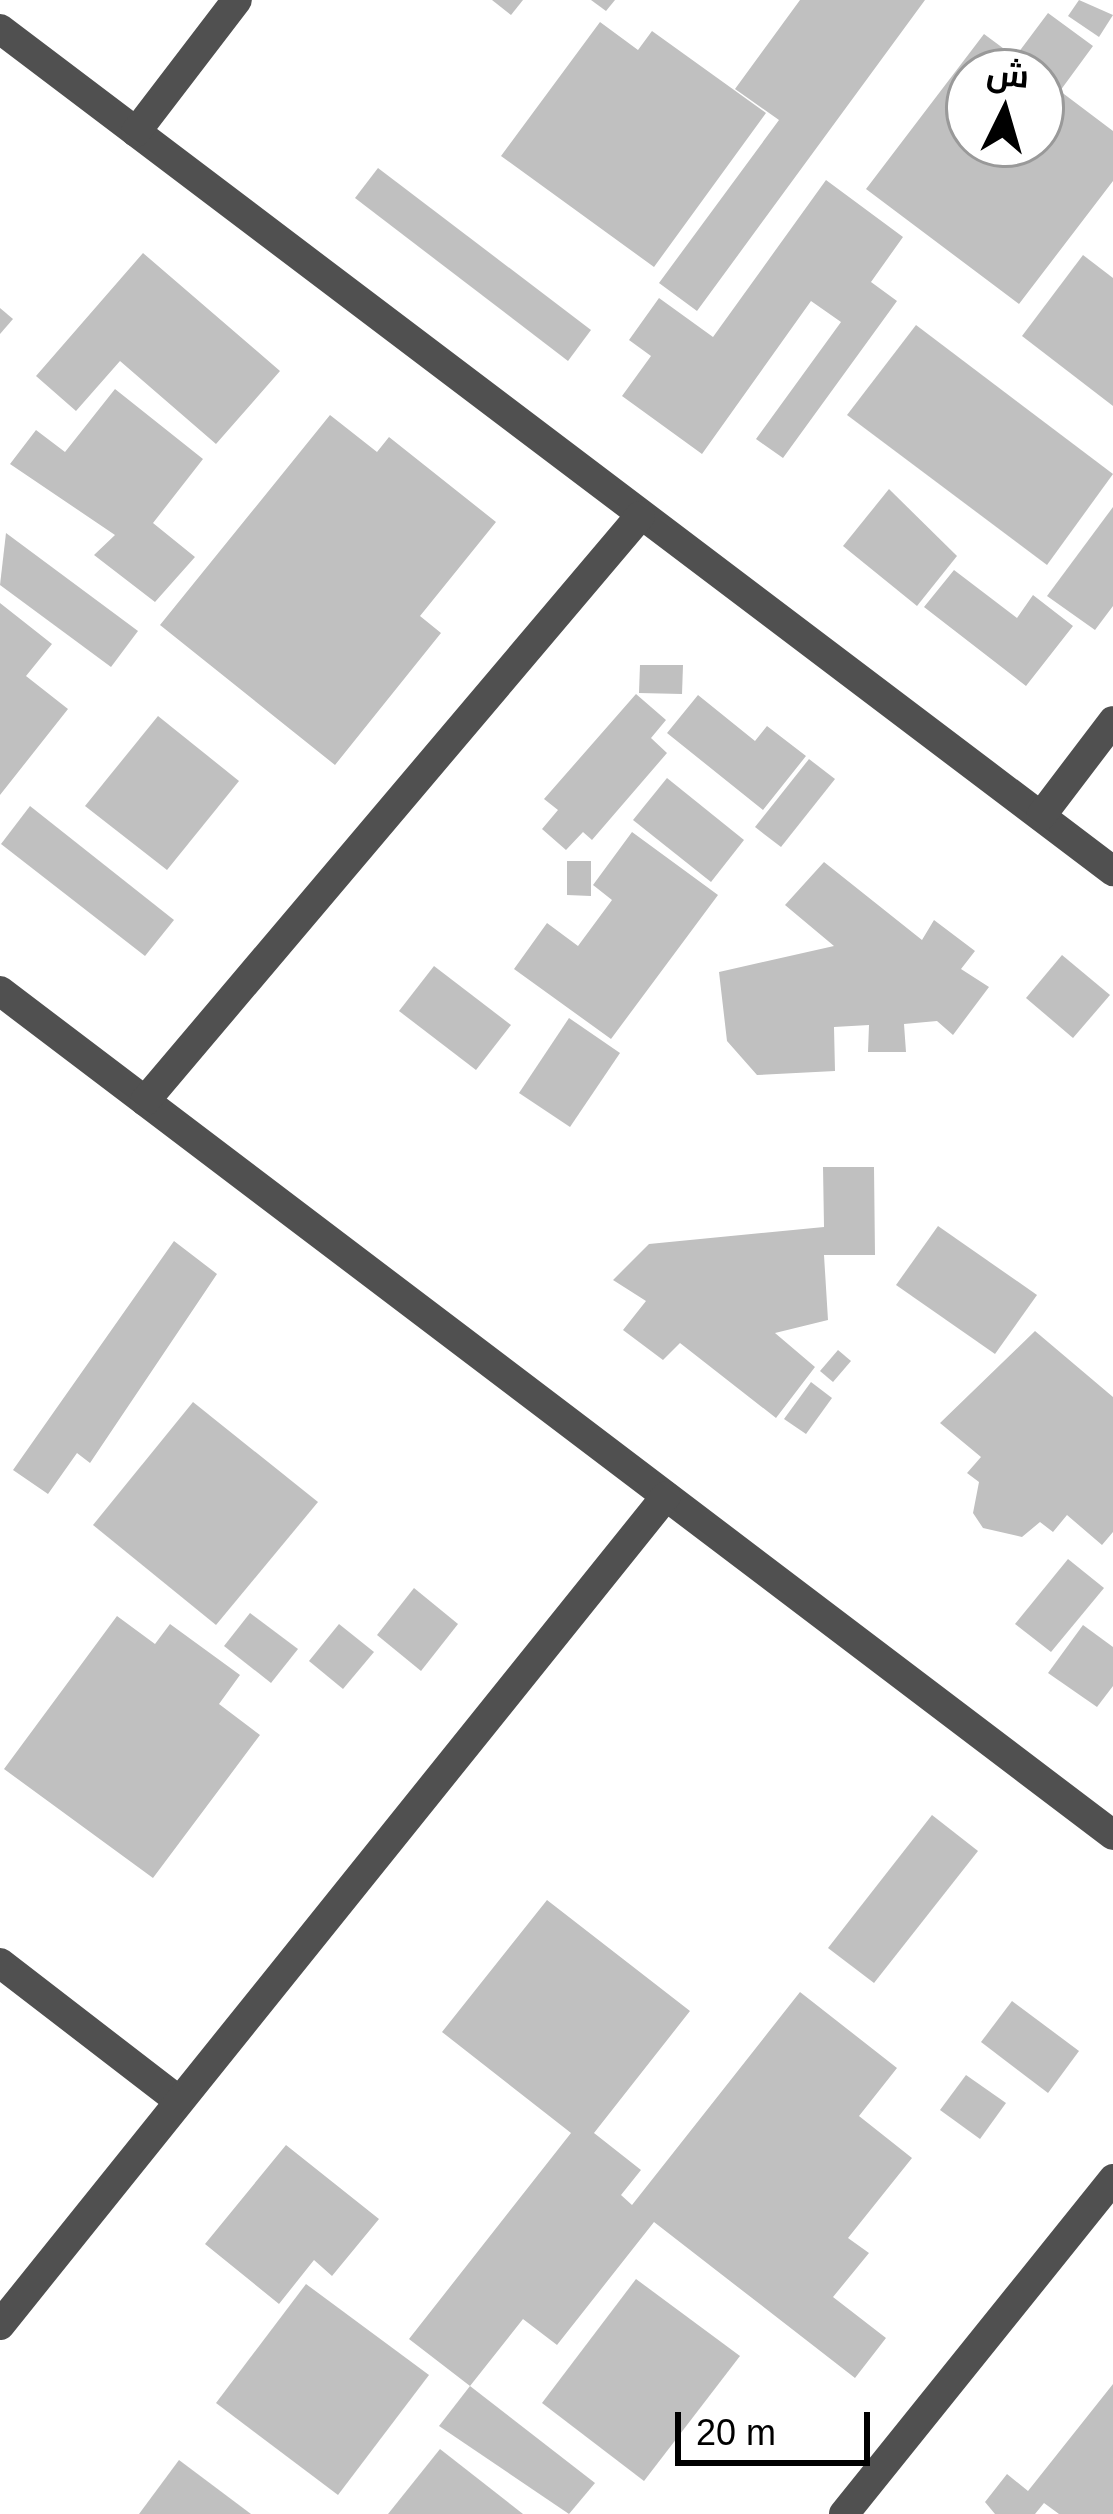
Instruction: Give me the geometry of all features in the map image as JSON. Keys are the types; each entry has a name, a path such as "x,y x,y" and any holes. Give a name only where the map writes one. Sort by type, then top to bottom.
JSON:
{"street":[{"path":"136,131 237,0"},
{"path":"0,29 1113,871"},
{"path":"145,1101 640,515"},
{"path":"1041,816 1113,721"},
{"path":"0,991 1113,1835"},
{"path":"0,2325 666,1496"},
{"path":"0,1963 179,2101"},
{"path":"844,2514 1113,2179"}],"building":[{"path":"492,0 523,0 511,15"},
{"path":"591,0 615,0 606,11"},
{"path":"800,0 925,0 697,311 659,283 779,120 735,89"},
{"path":"1079,0 1113,15 1099,37 1068,16"},
{"path":"1048,13 1093,46 1065,84 1065,48 1022,48"},
{"path":"600,22 638,50 652,31 766,113 654,267 501,156"},
{"path":"984,34 1003,48 973,48"},
{"path":"945,85 945,168 1065,168 1065,95 1113,131 1113,181 1019,304 866,189"},
{"path":"378,168 591,330 568,361 355,198"},
{"path":"826,180 903,237 871,282 897,301 783,458 756,439 841,322 811,301 702,454 622,396 651,356 629,340 659,298 713,337"},
{"path":"143,253 280,371 216,444 120,361 76,411 36,376"},
{"path":"1083,255 1113,278 1113,406 1022,336"},
{"path":"0,308 13,319 0,334"},
{"path":"916,325 1113,474 1047,565 847,415"},
{"path":"115,389 203,459 153,523 195,557 155,602 94,555 115,535 10,464 36,430 65,452"},
{"path":"330,415 377,452 389,437 496,522 420,616 441,633 335,765 160,625"},
{"path":"889,489 957,556 917,606 843,546"},
{"path":"1113,507 1113,606 1095,630 1047,596"},
{"path":"6,533 138,631 111,667 0,585"},
{"path":"954,570 1017,618 1033,595 1073,626 1026,686 924,607"},
{"path":"0,603 52,644 26,676 68,709 0,795"},
{"path":"640,665 683,665 682,694 639,693"},
{"path":"636,694 666,720 651,738 667,753 592,840 583,832 566,850 542,829 558,810 544,799"},
{"path":"698,695 755,741 767,726 806,756 763,810 667,733"},
{"path":"158,716 239,781 167,870 85,806"},
{"path":"809,759 835,779 781,847 755,827"},
{"path":"667,778 744,840 711,882 633,820"},
{"path":"30,806 174,920 145,956 1,844"},
{"path":"632,832 718,895 611,1039 514,969 547,923 578,946 612,900 593,885"},
{"path":"567,861 591,861 591,896 567,895"},
{"path":"824,862 922,940 934,920 975,951 961,969 989,987 953,1035 937,1021 904,1024 906,1052 868,1052 869,1025 834,1027 835,1071 757,1075 727,1041 719,972 834,946 785,905"},
{"path":"1062,955 1110,995 1073,1038 1026,998"},
{"path":"434,966 511,1025 476,1070 399,1011"},
{"path":"569,1018 620,1053 570,1127 519,1093"},
{"path":"823,1167 874,1167 875,1255 824,1255 828,1320 775,1333 815,1367 776,1418 680,1343 663,1360 623,1330 646,1301 613,1280 649,1244 824,1227"},
{"path":"938,1226 1037,1295 995,1354 896,1285"},
{"path":"174,1241 217,1274 90,1463 77,1453 48,1494 13,1470"},
{"path":"1035,1331 1113,1397 1113,1532 1102,1545 1067,1515 1053,1532 1040,1522 1022,1537 983,1528 973,1513 979,1482 967,1473 981,1457 940,1423"},
{"path":"838,1350 851,1361 833,1382 820,1371"},
{"path":"811,1382 832,1398 806,1434 784,1419"},
{"path":"193,1402 318,1502 216,1625 93,1525"},
{"path":"1068,1559 1104,1588 1051,1652 1015,1624"},
{"path":"414,1588 458,1624 421,1671 377,1635"},
{"path":"250,1613 298,1649 271,1683 224,1646"},
{"path":"117,1616 155,1644 170,1624 240,1675 219,1704 260,1735 153,1878 4,1769"},
{"path":"339,1624 374,1652 343,1689 309,1661"},
{"path":"1083,1625 1113,1647 1113,1686 1097,1707 1048,1673"},
{"path":"932,1815 978,1851 874,1983 828,1948"},
{"path":"547,1900 690,2011 594,2133 641,2170 621,2195 632,2205 800,1992 897,2068 859,2116 912,2158 848,2238 869,2253 833,2297 886,2338 855,2378 654,2222 557,2345 523,2319 470,2386 409,2339 571,2133 442,2032"},
{"path":"1012,2001 1079,2051 1048,2093 981,2042"},
{"path":"966,2075 1006,2103 980,2139 940,2110"},
{"path":"286,2145 379,2219 332,2276 314,2260 279,2304 205,2244"},
{"path":"636,2279 740,2356 644,2481 542,2403"},
{"path":"306,2284 429,2375 338,2495 216,2403"},
{"path":"1113,2384 1113,2514 1059,2514 1044,2503 1035,2514 995,2514 985,2502 1007,2474 1028,2491"},
{"path":"470,2386 595,2483 569,2514 439,2426"},
{"path":"440,2449 523,2514 388,2514"},
{"path":"179,2460 251,2514 139,2514"}]}
